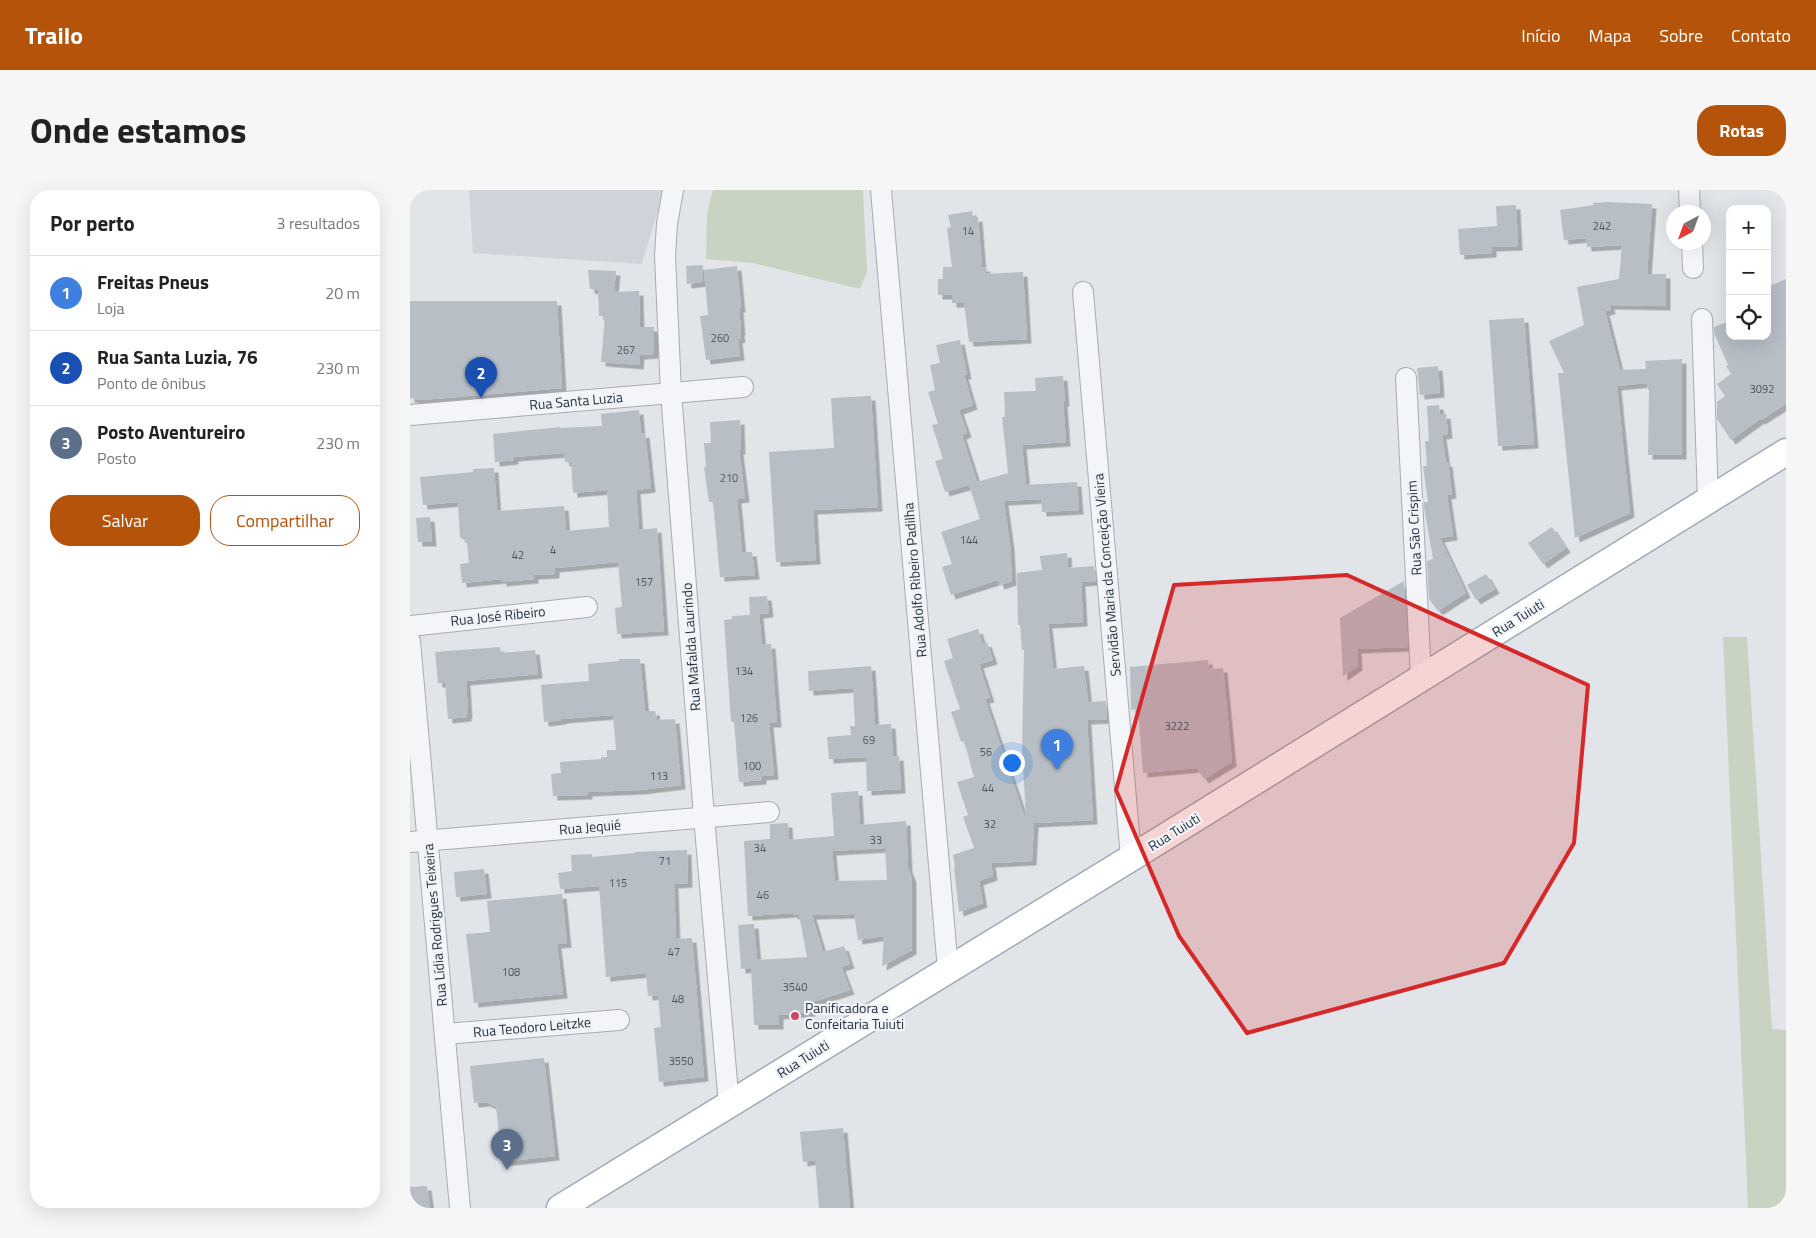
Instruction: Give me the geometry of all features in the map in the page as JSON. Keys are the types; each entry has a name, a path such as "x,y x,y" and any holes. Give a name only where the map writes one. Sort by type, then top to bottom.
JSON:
{"main road":[{"name":"Rua Tuiuti","path":"560,1208 1131,858 1786,452"}],"street":[{"name":"Rua Mafalda Laurindo","path":"673,190 667,224 665,256 671,393 704,817 729,1105"},
{"name":"Rua Adolfo Ribeiro Padilha","path":"881,190 948,970"},
{"path":"1689,190 1690,205"},
{"path":"1692,250 1693,268"},
{"name":"Servidão Maria da Conceição Vieira","path":"1083,292 1131,858"},
{"path":"1702,319 1708,500"},
{"name":"Rua São Crispim","path":"1406,378 1421,678"},
{"name":"Rua Santa Luzia","path":"410,416 743,387"},
{"name":"Rua José Ribeiro","path":"410,626 587,607"},
{"name":"Rua Lídia Rodrigues Teixeira","path":"410,642 419,842 445,1034 460,1208"},
{"name":"Rua Jequié","path":"419,842 769,812"},
{"name":"Rua Teodoro Leitzke","path":"445,1034 619,1020"}],"highlighted area":[{"path":"1347,575 1588,685 1574,843 1504,963 1247,1033 1179,936 1116,790 1174,585"}],"shaded area":[{"path":"469,190 664,190 642,264 473,253"}],"green space":[{"path":"713,190 863,190 867,272 860,289 753,263 706,259 707,213"},
{"path":"1723,637 1747,637 1772,1029 1786,1030 1786,1208 1748,1208"}],"building":[{"path":"1608,202 1652,204 1647,274 1666,274 1666,306 1610,305 1611,310 1605,311 1620,370 1646,369 1645,361 1682,359 1682,455 1648,455 1649,390 1647,383 1617,386 1630,513 1575,538 1558,373 1564,373 1549,341 1584,325 1577,287 1619,279 1622,245 1587,247 1586,238 1564,240 1560,210"},
{"path":"1516,205 1518,246 1492,247 1492,253 1460,255 1458,229 1497,226 1496,206"},
{"path":"972,211 973,218 978,217 982,267 986,267 986,274 1023,272 1027,339 969,342 964,303 952,303 952,295 938,295 938,279 943,279 943,267 952,267 947,228 951,227 948,215"},
{"path":"703,265 702,282 687,284 686,266"},
{"path":"737,266 741,308 739,308 741,338 738,339 740,356 706,360 700,316 708,315 704,270"},
{"path":"588,270 616,271 614,292 639,291 640,327 654,327 654,354 640,355 639,365 601,362 605,316 599,316 598,290 590,289"},
{"path":"1786,279 1786,404 1760,419 1731,440 1717,419 1717,402 1725,396 1717,384 1731,374 1726,366 1728,365 1714,333 1714,327 1726,322 1726,340 1771,340 1771,285"},
{"path":"410,301 557,301 562,388 422,400 410,398"},
{"path":"1524,318 1534,444 1498,446 1489,320"},
{"path":"960,340 967,375 964,375 973,405 959,410 967,433 962,435 977,482 1008,473 1002,417 1005,417 1004,392 1036,391 1035,378 1063,376 1066,442 1022,445 1026,485 1077,482 1079,510 1042,512 1041,499 1004,501 1010,545 1012,581 1000,585 998,580 951,595 942,567 952,564 941,532 980,519 969,485 945,492 935,461 943,459 932,425 938,424 928,392 935,390 930,365 940,363 936,345"},
{"path":"1438,366 1440,393 1420,395 1417,368"},
{"path":"871,396 878,507 813,510 816,560 776,562 769,452 834,448 831,398"},
{"path":"1439,405 1440,415 1446,414 1448,434 1442,435 1452,494 1447,495 1453,536 1440,538 1466,593 1438,611 1429,599 1427,561 1433,559 1424,507 1424,502 1428,502 1423,466 1427,466 1425,441 1429,441 1427,406"},
{"path":"639,410 641,434 645,433 651,488 636,490 639,530 657,528 664,631 617,634 615,608 622,607 618,562 555,568 555,574 534,575 534,579 502,582 502,579 462,583 460,564 469,563 467,542 460,537 458,502 423,505 420,477 473,472 473,469 494,468 497,511 564,506 566,531 609,527 607,490 573,493 571,462 565,462 564,453 514,457 514,460 495,462 493,434 560,427 602,426 601,414"},
{"path":"740,420 741,450 739,450 745,498 737,499 742,552 752,552 755,575 720,577 713,502 709,502 704,467 706,467 704,443 711,443 710,422"},
{"path":"430,517 432,542 418,542 416,518"},
{"path":"1552,527 1566,548 1543,564 1528,543"},
{"path":"1067,553 1068,568 1094,566 1096,581 1081,582 1083,622 1048,624 1053,669 1084,666 1088,702 1106,701 1107,719 1087,720 1093,820 1034,823 1032,861 991,863 993,876 979,881 983,903 959,912 953,855 974,848 963,817 968,815 957,782 974,777 964,741 961,742 951,712 960,709 944,661 953,658 947,639 978,629 983,644 987,642 993,660 979,664 990,698 985,699 1024,815 1026,815 1022,750 1024,650 1022,650 1020,625 1018,625 1017,573 1042,570 1040,556"},
{"path":"1486,574 1495,589 1476,600 1467,585"},
{"path":"1404,581 1408,647 1357,649 1358,666 1343,676 1340,618"},
{"path":"767,596 769,613 759,614 762,645 771,644 777,723 769,723 774,775 762,776 762,780 739,782 734,722 731,722 724,620 732,619 732,616 750,615 749,597"},
{"path":"500,647 501,653 535,650 538,674 466,681 467,717 448,719 445,683 438,683 435,652"},
{"path":"619,659 640,659 645,711 655,711 657,720 675,719 681,785 640,790 588,792 588,795 553,796 551,774 561,773 560,762 601,759 601,757 607,757 607,750 616,750 613,715 544,722 541,685 589,681 588,664 619,661"},
{"path":"1208,660 1209,669 1223,668 1232,762 1204,779 1197,768 1143,773 1138,709 1131,710 1130,667"},
{"path":"871,666 875,725 891,724 893,757 899,756 901,789 867,791 866,757 829,759 827,737 851,735 850,726 855,726 853,688 809,691 808,671"},
{"path":"858,791 860,825 906,821 908,868 912,878 912,950 882,966 884,936 858,940 854,914 812,915 823,952 844,946 850,964 841,967 850,990 810,1003 811,1012 779,1015 779,1025 754,1025 751,968 741,969 738,925 754,924 757,960 807,957 799,915 793,915 793,913 748,916 744,841 770,839 770,824 788,823 789,840 834,836 831,793","holes":["885,848 887,880 835,881 832,851"]},
{"path":"687,850 688,883 674,884 676,939 692,938 704,1077 659,1082 654,1028 661,1027 658,995 648,996 646,973 606,977 599,886 560,889 558,873 572,871 571,855 592,854 592,857 635,852"},
{"path":"484,869 487,894 456,897 454,872"},
{"path":"562,894 567,943 557,944 563,994 474,1003 466,934 490,932 487,901"},
{"path":"544,1058 555,1156 502,1162 496,1107 486,1102 474,1103 470,1066"},
{"path":"843,1128 850,1208 819,1208 815,1160 803,1162 800,1132"},
{"path":"427,1186 430,1208 410,1208 410,1187"}],"place":[{"name":"Rua Santa Luzia, 76","path":"481,398"},
{"name":"Freitas Pneus","path":"1057,770"},
{"name":"Panificadora e Confeitaria Tuiuti","path":"795,1016"},
{"name":"Posto Aventureiro","path":"507,1170"}]}
